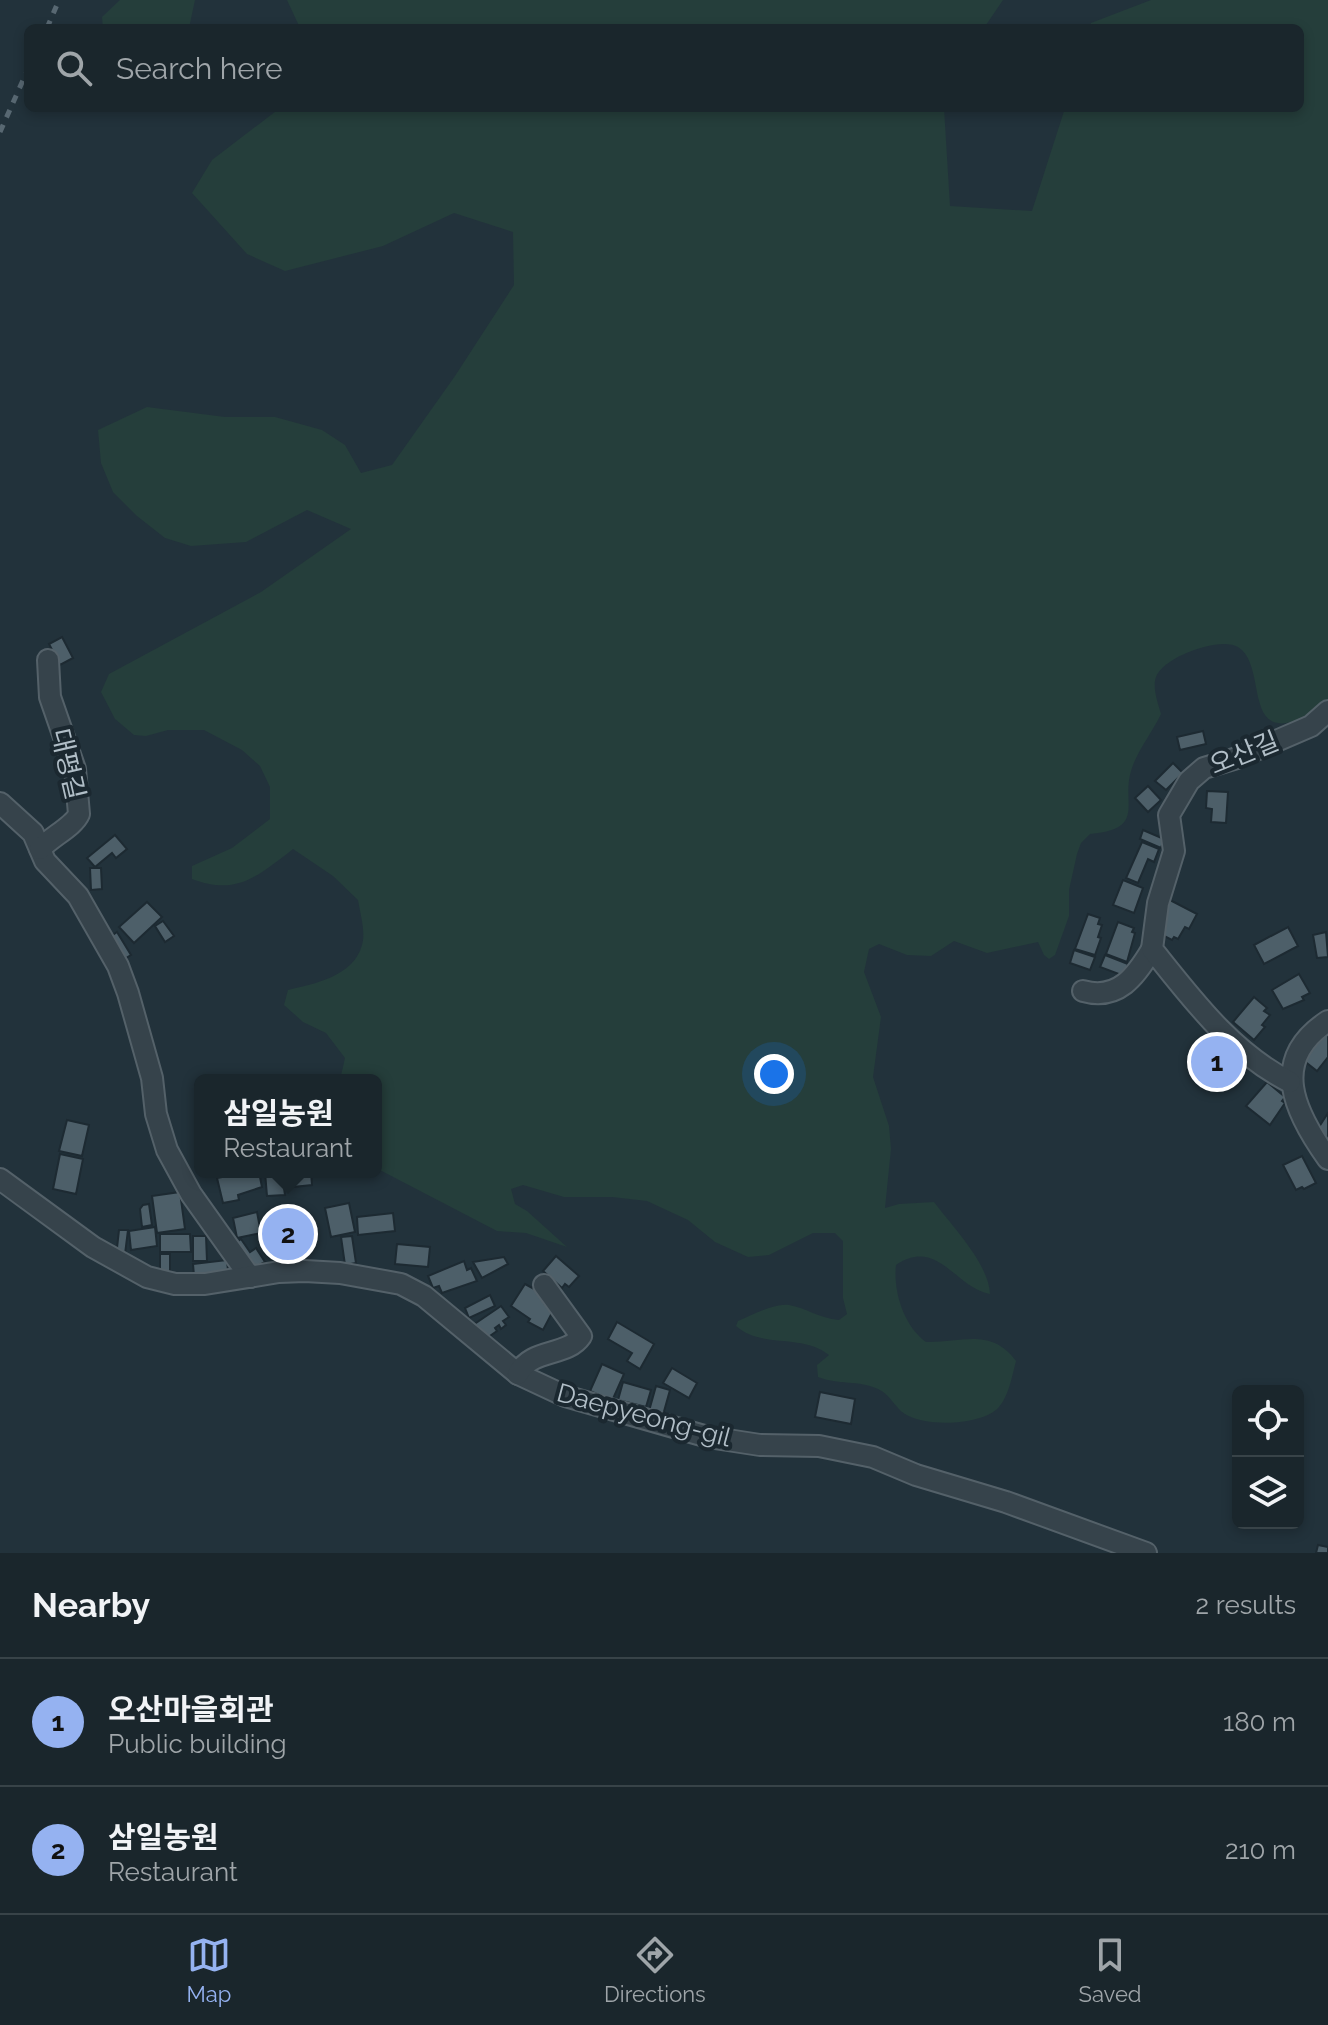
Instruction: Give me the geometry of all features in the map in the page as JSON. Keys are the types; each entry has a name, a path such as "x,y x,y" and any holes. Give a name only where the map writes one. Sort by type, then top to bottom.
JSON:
{"lane":[{"name":"대평길","path":"40,849 55,834 77,821 79,814 75,769 50,697 48,660"},
{"name":"오산길","path":"1152,949 1158,903 1174,851 1169,815 1189,781 1204,768 1237,758 1311,726 1328,711"},
{"path":"0,803 33,833 45,861 78,896 118,966 152,1078 160,1133 173,1164 250,1277"},
{"path":"1083,991 1100,995 1115,991 1131,977 1152,949 1219,1028 1266,1068 1290,1082"},
{"path":"1328,1021 1318,1027 1305,1043 1290,1082 1308,1129 1328,1159"},
{"name":"Daepyeong-gil","path":"0,1179 93,1247 147,1277 191,1285 305,1271 340,1273 401,1284 424,1296 518,1374 549,1390 682,1431 760,1445 819,1446 873,1457 916,1475 1006,1502 1146,1553"},
{"path":"518,1374 527,1361 575,1343 581,1336 544,1285"}],"green space":[{"path":"120,0 195,0 190,24 103,24 102,17"},
{"path":"287,0 1003,0 987,24 298,24"},
{"path":"1151,0 1328,0 1328,700 1307,716 1277,723 1267,718 1261,708 1252,668 1238,647 1230,644 1206,646 1180,656 1169,662 1156,677 1155,691 1161,714 1131,771 1125,820 1119,827 1090,834 1081,843 1069,890 1069,916 1055,955 1049,959 1038,942 987,953 954,941 931,956 907,955 879,944 869,949 864,972 881,1017 873,1077 889,1126 891,1149 885,1208 934,1202 977,1258 990,1294 977,1290 935,1260 923,1257 911,1258 896,1265 898,1297 906,1318 926,1342 986,1340 1006,1350 1016,1361 1010,1385 999,1407 980,1418 939,1423 905,1414 878,1389 818,1377 817,1365 829,1355 818,1348 758,1337 736,1326 738,1321 783,1305 839,1320 847,1314 843,1298 843,1241 835,1233 813,1233 769,1255 748,1257 715,1242 688,1220 647,1201 564,1197 523,1185 511,1189 515,1204 567,1247 526,1233 497,1231 382,1171 382,1074 341,1074 345,1058 326,1033 303,1022 284,1005 288,990 332,977 358,956 363,934 358,900 333,876 293,849 258,875 235,884 208,884 192,879 192,866 232,848 270,819 270,787 260,766 242,750 204,730 168,730 146,736 134,735 115,719 101,692 109,674 261,592 351,529 307,510 246,542 191,546 165,538 113,492 101,463 98,430 147,407 225,417 275,417 322,430 345,445 361,473 392,465 514,285 513,232 454,213 383,246 285,271 247,254 192,193 212,160 275,112 944,112 950,206 1032,211 1064,112 1304,112 1304,24 1091,23"}],"building":[{"path":"62,637 73,658 60,665 49,644"},
{"path":"1203,731 1206,744 1180,750 1177,737"},
{"path":"1173,763 1183,773 1166,790 1155,781"},
{"path":"1148,786 1161,800 1148,812 1135,798"},
{"path":"1207,791 1228,792 1226,823 1211,822 1212,809 1206,808"},
{"path":"1143,830 1164,839 1161,848 1140,839"},
{"path":"115,835 127,849 116,858 112,853 95,867 87,858"},
{"path":"1142,842 1159,849 1154,862 1148,859 1138,883 1126,878"},
{"path":"90,868 101,868 102,889 91,890"},
{"path":"1123,880 1143,888 1134,913 1113,905"},
{"path":"1170,900 1197,914 1189,929 1185,927 1178,939 1174,937 1172,940 1160,934 1163,912"},
{"path":"147,902 162,917 134,943 119,927"},
{"path":"1088,914 1100,918 1098,924 1102,925 1095,955 1075,949"},
{"path":"163,921 174,936 165,942 155,926"},
{"path":"1118,922 1134,928 1127,962 1106,954"},
{"path":"1288,927 1298,946 1264,964 1254,945"},
{"path":"117,932 131,955 121,961 107,939"},
{"path":"1326,932 1328,957 1317,958 1313,935"},
{"path":"1074,950 1095,957 1090,970 1070,963"},
{"path":"1105,955 1128,964 1124,976 1100,967"},
{"path":"1299,974 1310,993 1302,997 1304,1000 1283,1009 1272,990"},
{"path":"1254,997 1267,1008 1264,1011 1270,1015 1254,1040 1233,1022"},
{"path":"1324,1032 1328,1035 1328,1057 1317,1071 1303,1060"},
{"path":"1220,1038 1241,1056 1215,1085 1194,1067"},
{"path":"1267,1082 1285,1097 1282,1101 1285,1103 1270,1125 1246,1106"},
{"path":"1328,1113 1328,1140 1319,1127"},
{"path":"67,1120 89,1125 82,1156 59,1151"},
{"path":"60,1154 83,1159 76,1194 53,1189"},
{"path":"1302,1156 1316,1183 1296,1190 1283,1165"},
{"path":"217,1178 260,1178 262,1187 238,1195 239,1200 223,1203"},
{"path":"266,1178 311,1178 312,1185 284,1188 285,1195 267,1196"},
{"path":"180,1192 185,1229 157,1233 152,1196"},
{"path":"349,1203 355,1232 331,1237 325,1208"},
{"path":"149,1204 152,1225 142,1227 140,1209"},
{"path":"257,1212 261,1233 237,1238 233,1218"},
{"path":"393,1213 395,1231 358,1235 357,1217"},
{"path":"302,1222 304,1242 274,1245 272,1225"},
{"path":"155,1227 157,1246 131,1250 129,1231"},
{"path":"119,1230 128,1230 125,1254 117,1248"},
{"path":"160,1234 190,1234 191,1252 160,1252"},
{"path":"193,1236 206,1236 207,1261 193,1261"},
{"path":"352,1236 356,1263 345,1265 341,1237"},
{"path":"241,1239 250,1252 256,1248 265,1262 250,1270 233,1245"},
{"path":"397,1244 430,1247 428,1267 395,1264"},
{"path":"160,1254 170,1254 170,1273 160,1273"},
{"path":"556,1256 579,1276 569,1287 565,1284 562,1288 543,1271"},
{"path":"504,1257 508,1264 482,1278 473,1262"},
{"path":"227,1260 228,1271 194,1276 193,1264"},
{"path":"464,1261 477,1281 442,1293 439,1286 433,1288 428,1276"},
{"path":"525,1284 549,1297 545,1304 554,1309 543,1330 528,1322 530,1319 511,1306"},
{"path":"490,1295 495,1306 469,1318 465,1308"},
{"path":"501,1306 509,1317 503,1321 506,1325 501,1329 499,1325 495,1328 497,1331 484,1340 473,1325"},
{"path":"617,1322 654,1344 640,1369 627,1361 632,1353 608,1339"},
{"path":"602,1364 624,1374 612,1401 590,1391"},
{"path":"672,1368 697,1383 689,1398 663,1383"},
{"path":"623,1382 651,1390 646,1407 618,1400"},
{"path":"656,1386 670,1390 663,1415 649,1411"},
{"path":"820,1392 855,1399 851,1424 815,1417"},
{"path":"1318,1545 1328,1547 1328,1553 1316,1553"}],"railway":[{"path":"49,24 59,0"},
{"path":"0,132 24,78"}],"place":[{"name":"오산마을회관","path":"1217,1062"},
{"name":"삼일농원","path":"288,1234"}]}
